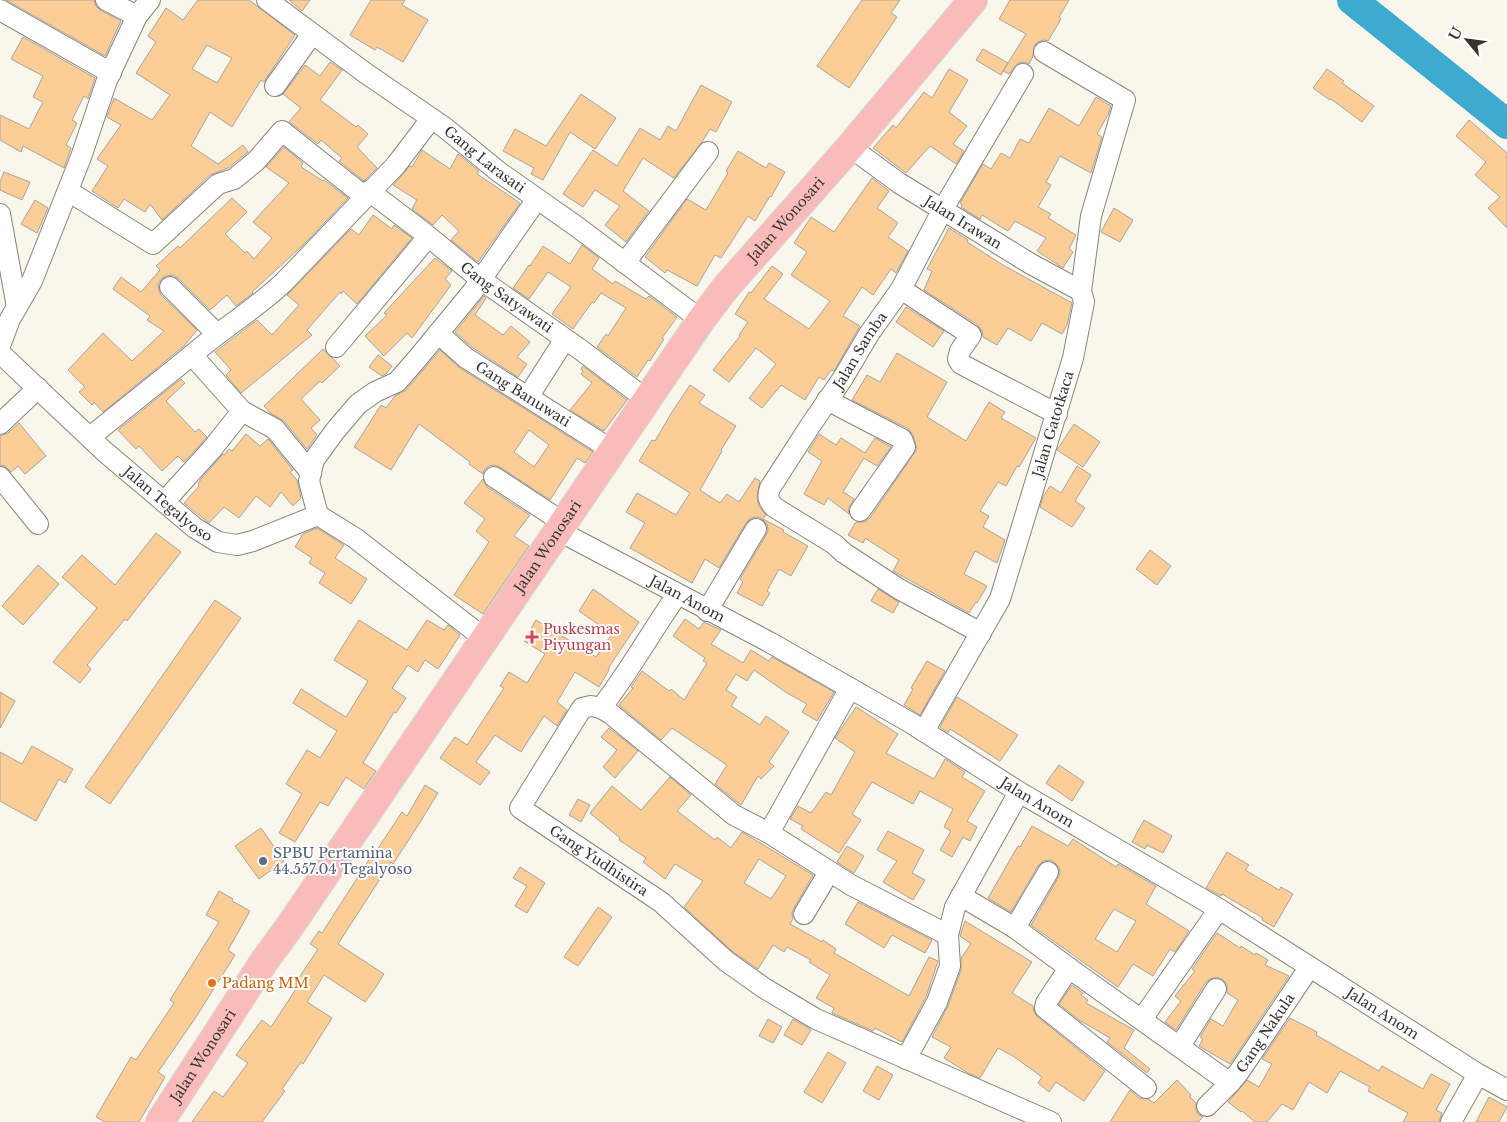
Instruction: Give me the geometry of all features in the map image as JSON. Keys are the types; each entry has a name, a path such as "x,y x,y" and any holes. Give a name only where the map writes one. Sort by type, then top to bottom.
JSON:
{"highway":[{"name":"Jalan Wonosari","path":"160,1122 265,960 562,527 701,320 771,234 850,148 973,0"}],"street":[{"path":"106,0 137,16"},
{"path":"0,346 13,313 32,281 68,191 111,73 137,16 150,0"},
{"name":"Gang Larasati","path":"267,0 444,127 499,172 625,262 701,320"},
{"path":"0,10 111,73"},
{"path":"275,86 312,34"},
{"name":"Jalan Gatotkaca","path":"924,731 940,700 1000,599 1073,358 1084,302 1081,292 1090,216 1125,100 1044,52"},
{"name":"Jalan Samba","path":"981,633 899,589 844,553 834,544 774,507 768,499 770,488 827,400 844,378 869,334 901,290 943,209 1024,74"},
{"path":"90,437 217,334 271,294 396,165 431,119"},
{"name":"Gang Satyawati","path":"68,191 153,244 218,184 234,179 256,161 282,131 366,194 428,237 480,280 565,339 647,400"},
{"name":"Jalan Irawan","path":"850,148 899,184 1081,292"},
{"path":"625,262 708,152"},
{"path":"485,639 355,538 318,515 310,481 314,460 335,431 358,404 375,392 397,382 473,291 537,199"},
{"path":"0,214 13,313"},
{"path":"336,347 428,237"},
{"path":"0,260 13,313"},
{"path":"170,287 217,334"},
{"path":"901,290 970,335 960,351 958,358 961,364 1057,414"},
{"name":"Gang Banuwati","path":"438,333 466,358 612,450"},
{"path":"528,397 565,339"},
{"name":"Jalan Tegalyoso","path":"0,353 90,437 164,502 195,528 218,542 237,545 253,541 318,515"},
{"path":"192,355 242,411 275,429 311,473"},
{"path":"0,424 38,388"},
{"path":"827,400 902,439 904,443 905,447 860,511"},
{"path":"164,502 212,449 242,411"},
{"path":"0,477 38,524"},
{"name":"Jalan Anom","path":"494,477 562,527 707,611 771,643 924,731 1019,792 1219,909 1309,968 1478,1074 1507,1090"},
{"path":"707,611 756,529"},
{"path":"677,594 618,687 601,708 611,714 734,814 769,833 830,872 917,920 948,934"},
{"path":"769,833 850,688"},
{"name":"Gang Yudhistira","path":"601,708 591,706 582,708 520,808 661,902 726,961 764,988 816,1018 906,1059"},
{"path":"1019,792 955,907 948,934 950,966 937,1002 906,1059 1051,1122"},
{"path":"804,914 830,872"},
{"path":"1015,928 1048,872"},
{"name":"Gang Nakula","path":"961,896 1015,928 1230,1083 1309,968"},
{"path":"1142,1019 1219,909"},
{"path":"1068,968 1046,1003 1045,1008 1146,1088"},
{"path":"1180,1046 1216,989"},
{"path":"1451,1122 1478,1074"},
{"path":"1207,1106 1230,1083"}],"building":[{"path":"6,0 94,0 100,10 121,21 105,56"},
{"path":"198,0 249,0 295,35 264,82 261,80 232,127 210,112 191,146 218,164 243,145 248,152 228,168 210,175 162,220 150,204 145,212 124,199 118,208 92,191 108,166 97,159 121,125 107,117 114,98 152,120 170,95 136,73 156,42 148,36 166,8 183,20","holes":["207,45 232,58 217,83 192,69"]},
{"path":"289,0 310,0 302,11"},
{"path":"371,0 405,0 402,5 428,20 403,62 377,47 375,50 350,35"},
{"path":"862,0 900,0 891,13 897,17 849,88 817,66"},
{"path":"1010,0 1069,0 1059,17 1061,19 1048,41 1038,42 1034,46 1033,56 1029,64 1018,63 1009,74 1003,71 1026,34 999,19"},
{"path":"23,37 95,78 88,99 84,96 72,120 77,123 66,145 71,148 64,168 23,146 21,152 0,140 0,115 29,129 43,102 33,97 43,76 11,59"},
{"path":"983,49 1008,63 1001,75 976,60"},
{"path":"330,62 342,70 320,100 356,127 358,125 368,134 357,147 377,168 364,181 339,161 342,158 321,140 318,144 289,122 301,108 283,94 305,65 320,76"},
{"path":"949,69 968,80 949,112 967,126 953,144 964,151 956,164 930,146 906,173 873,148 893,125 896,128 924,92 932,98"},
{"path":"1327,69 1344,81 1342,83 1374,106 1362,122 1313,88"},
{"path":"701,85 732,102 716,132 710,129 674,178 643,158 623,191 649,211 626,242 605,225 620,206 595,190 583,207 563,194 593,150 617,166 640,128 660,140 668,126 676,131"},
{"path":"581,94 616,118 595,149 570,132 543,180 531,174 534,168 503,151 515,129 546,146"},
{"path":"1096,97 1111,106 1097,134 1102,137 1091,173 1060,156 1046,182 1051,185 1038,207 1051,214 1048,218 1076,235 1069,249 1073,252 1063,268 1037,251 1046,238 1015,221 1008,231 982,215 980,219 961,207 960,203 983,164 991,169 1001,153 1010,158 1020,139 1029,143 1049,108 1079,126"},
{"path":"1469,120 1507,153 1507,228 1488,208 1500,197 1475,175 1486,162 1456,136"},
{"path":"284,147 303,163 301,167 324,180 348,198 302,246 253,293 236,306 227,295 210,310 178,278 173,275 162,278 158,284 161,295 197,330 184,346 103,412 94,402 92,405 79,392 85,387 68,370 103,333 132,361 164,331 147,320 150,316 113,289 121,277 141,292 160,270 156,266 178,246 180,248 232,198 247,212 225,234 254,259 272,238 253,222 289,183 266,167"},
{"path":"422,150 450,169 458,154 479,171 477,174 520,203 478,262 451,240 459,231 442,215 433,225 412,209 417,200 393,185 410,166 412,167"},
{"path":"738,151 766,168 769,163 785,172 771,197 755,221 748,216 721,258 715,255 697,286 667,270 665,273 645,257 687,199 706,210 728,173 726,171"},
{"path":"4,172 30,182 22,200 0,190 0,182"},
{"path":"872,178 889,191 877,208 898,223 888,237 908,251 896,273 891,269 873,295 862,287 843,316 860,326 834,371 831,370 824,380 819,377 805,400 781,385 762,408 749,398 776,364 756,348 729,382 713,370 740,336 748,322 735,314 749,292 751,293 772,266 783,274 764,299 809,329 830,301 791,275 807,252 794,243 811,217 834,232"},
{"path":"35,200 48,208 37,233 21,224"},
{"path":"1114,208 1133,220 1120,242 1101,232"},
{"path":"373,215 392,229 394,225 412,238 357,304 343,291 341,294 340,292 307,330 312,335 241,393 226,375 231,370 215,352 257,320 272,335 299,305 287,295 351,229 359,235"},
{"path":"949,228 1003,265 1072,303 1067,325 1062,334 1042,323 1031,341 1008,328 997,345 983,337 982,330 978,325 924,290 932,271 927,269"},
{"path":"582,245 599,258 592,269 613,284 615,281 646,299 649,296 677,317 662,338 664,339 650,361 648,360 637,377 597,347 606,334 608,336 626,308 601,293 594,303 592,302 573,329 552,314 571,287 548,272 529,299 513,288 543,246 570,264"},
{"path":"435,258 452,271 445,279 451,285 412,338 407,333 384,356 365,336 387,315 384,313"},
{"path":"484,296 486,298 475,315 503,335 511,326 530,342 517,357 527,364 518,377 473,348 455,332"},
{"path":"906,307 944,331 933,347 896,322"},
{"path":"323,349 340,366 301,399 320,420 311,428 317,435 307,449 284,421 270,413 264,406"},
{"path":"440,350 460,368 593,452 585,463 577,458 550,500 500,467 489,466 484,470 483,474 419,424 391,470 354,447 381,405 386,408 395,396 406,390","holes":["529,430 549,445 534,467 514,452"]},
{"path":"897,353 947,382 927,417 966,441 989,402 1005,412 1001,418 1036,438 1006,486 998,482 980,511 989,516 983,527 1005,540 997,563 975,551 964,574 987,586 969,613 893,571 899,560 865,538 863,543 848,535 856,522 865,522 870,518 917,449 913,435 907,428 852,400 867,375 880,382"},
{"path":"378,355 392,366 382,376 369,367"},
{"path":"583,366 627,400 604,431 570,410 592,383 581,374"},
{"path":"181,379 185,383 166,401 195,432 199,429 207,437 184,462 178,456 162,471 139,446 136,449 118,430"},
{"path":"690,385 705,395 699,403 736,426 700,490 720,503 727,494 739,502 755,478 760,481 757,498 759,506 766,515 763,519 808,546 791,576 779,569 767,591 770,593 762,606 737,593 743,582 740,579 768,530 767,524 762,519 757,517 751,518 746,523 719,568 705,559 692,583 630,548 645,523 626,512 637,493 676,515 690,493 639,461 652,440 655,441"},
{"path":"19,423 46,456 25,474 18,466 11,472 5,466 0,465 0,436 8,433"},
{"path":"1074,424 1100,442 1083,467 1057,450"},
{"path":"246,434 260,446 268,439 293,470 290,472 297,480 301,498 293,506 281,492 270,507 256,496 239,518 224,507 209,523 184,503 199,486 198,484 201,479 223,454 229,449 232,451"},
{"path":"819,434 836,445 841,438 865,453 875,438 891,447 877,466 864,458 843,492 854,499 848,509 849,514 828,498 824,505 804,494 822,461 808,452"},
{"path":"1077,466 1091,475 1075,501 1085,508 1072,527 1040,507 1043,497 1050,486 1061,493"},
{"path":"483,479 487,487 530,515 514,536 529,546 483,614 454,595 489,542 476,531 485,519 464,503"},
{"path":"317,528 344,545 335,558 367,579 351,604 319,583 325,573 309,563 312,558 295,547 303,534"},
{"path":"156,533 181,552 127,621 125,619 87,665 91,669 80,683 53,662 97,608 62,577 82,555 115,585"},
{"path":"1150,550 1171,566 1157,585 1136,569"},
{"path":"38,565 59,584 23,625 2,606"},
{"path":"593,589 639,622 609,667 599,687 575,672 557,702 567,710 557,726 544,716 521,752 495,735 476,762 490,772 480,785 440,758 455,737 467,745 504,688 500,686 509,672 527,683 545,654 524,641 536,620 596,657 612,634 579,611"},
{"path":"878,589 899,602 893,613 871,601"},
{"path":"215,600 241,618 110,804 85,787"},
{"path":"685,619 699,629 704,622 721,630 711,644 743,663 751,650 769,661 772,657 834,692 817,721 802,712 807,704 787,693 754,670 747,681 736,674 726,690 737,697 731,706 760,725 766,716 789,732 769,762 774,766 761,779 758,776 741,805 715,784 727,765 672,728 661,740 619,705 633,688 631,687 642,671 669,691 671,689 684,700 707,663 703,661 705,658 673,636"},
{"path":"359,620 407,650 427,620 444,630 448,625 460,635 438,669 425,660 418,672 408,665 392,688 406,698 396,713 394,712 363,763 376,771 364,789 346,777 328,806 320,802 295,842 279,833 302,794 286,784 307,750 320,758 337,731 293,703 301,689 346,717 368,681 334,660"},
{"path":"927,661 945,671 920,715 904,705 913,689 911,688"},
{"path":"0,692 15,701 0,728"},
{"path":"957,697 1018,735 1000,761 950,729 948,733 940,727"},
{"path":"856,707 898,734 886,753 934,779 945,759 965,772 962,777 985,791 967,821 977,827 970,841 963,837 952,857 940,850 951,831 944,827 953,809 920,791 913,804 872,782 852,814 861,820 839,853 801,829 803,826 790,819 798,806 811,813 826,792 831,795 855,752 835,738"},
{"path":"609,728 638,751 615,778 603,767 617,750 601,737"},
{"path":"32,746 73,769 65,783 59,779 36,821 0,801 0,752 22,764"},
{"path":"1059,765 1084,782 1072,801 1046,783"},
{"path":"670,777 691,795 677,811 715,840 717,837 731,848 742,832 813,875 794,908 792,913 793,919 790,924 822,942 823,940 836,949 834,953 909,996 929,957 938,961 926,997 902,1042 875,1028 873,1031 832,1013 834,1008 816,998 830,975 809,962 811,960 787,947 784,952 773,945 758,969 733,952 684,907 703,881 675,864 665,879 643,862 646,858 619,840 620,838 590,813 612,786 641,810","holes":["759,859 786,876 771,899 744,883"]},
{"path":"425,785 438,793 393,864 391,862 338,944 384,974 376,987 365,1002 324,975 307,1002 332,1018 303,1064 301,1062 282,1089 285,1091 262,1122 192,1122 214,1091 223,1097 248,1063 236,1055 262,1020 271,1027 296,989 293,987 318,949 310,944 319,931 322,933 402,812 407,816"},
{"path":"578,799 590,805 581,822 569,815"},
{"path":"1144,820 1172,836 1163,853 1147,845 1145,849 1132,842"},
{"path":"1032,826 1068,846 1073,839 1116,867 1118,864 1156,886 1146,904 1189,931 1175,952 1170,949 1153,976 1133,964 1118,987 1031,925 1060,873 1059,867 1054,862 1049,860 1043,861 1038,866 1011,912 988,898 1018,846 1020,847","holes":["1114,909 1136,921 1117,952 1095,939"]},
{"path":"261,828 284,861 259,879 235,846"},
{"path":"888,831 924,850 912,873 925,880 913,900 883,882 897,861 877,850"},
{"path":"847,846 864,856 854,873 837,862"},
{"path":"1227,852 1249,865 1245,870 1279,890 1281,887 1293,894 1274,927 1262,920 1263,918 1222,894 1221,896 1206,888"},
{"path":"520,867 545,883 527,913 515,906 527,886 513,878"},
{"path":"219,891 250,911 228,950 235,955 196,1017 158,1072 165,1077 139,1122 105,1122 96,1117 131,1057 136,1060 174,1003 170,1000 219,922 206,915"},
{"path":"858,902 932,940 925,953 892,935 884,948 845,924"},
{"path":"598,907 612,917 578,966 564,957"},
{"path":"965,921 1032,962 1012,993 1033,1006 1034,1013 1038,1017 1105,1071 1084,1101 1056,1082 1049,1092 1038,1083 1042,1077 1013,1056 998,1048 980,1078 944,1058 951,1047 932,1037 948,1006 961,970 961,958 971,944 960,936"},
{"path":"1217,933 1240,948 1241,946 1255,955 1256,953 1268,960 1265,965 1289,976 1230,1064 1199,1046 1203,1039 1200,1037 1211,1019 1223,1026 1238,1000 1227,993 1227,984 1222,979 1216,977 1206,982 1176,1030 1165,1022 1181,1001 1175,996 1195,971 1192,969"},
{"path":"1072,985 1083,993 1081,995 1088,1000 1086,1003 1134,1030 1124,1048 1150,1069 1147,1073 1107,1042 1110,1038 1079,1020 1059,1004"},
{"path":"1290,1018 1317,1032 1316,1035 1379,1071 1382,1066 1423,1089 1431,1074 1450,1084 1436,1110 1442,1113 1439,1122 1403,1122 1408,1113 1368,1091 1370,1087 1340,1071 1327,1093 1309,1082 1293,1110 1282,1104 1267,1122 1255,1122 1228,1102 1247,1080 1259,1087 1272,1064 1262,1059"},
{"path":"768,1019 782,1027 773,1043 759,1036"},
{"path":"793,1019 811,1030 802,1045 784,1035"},
{"path":"828,1052 846,1063 822,1103 804,1092"},
{"path":"877,1066 893,1075 879,1100 863,1091"},
{"path":"1177,1080 1191,1095 1190,1097 1196,1103 1198,1114 1203,1117 1198,1122 1110,1122 1130,1090 1139,1098 1148,1099 1154,1103"},
{"path":"1489,1097 1507,1107 1499,1122 1476,1122"}],"waterway":[{"path":"1352,0 1507,124"}],"place":[{"name":"Puskesmas Piyungan","path":"532,637"},
{"name":"SPBU Pertamina 44.557.04 Tegalyoso","path":"263,861"},
{"name":"Padang MM","path":"212,983"}]}
